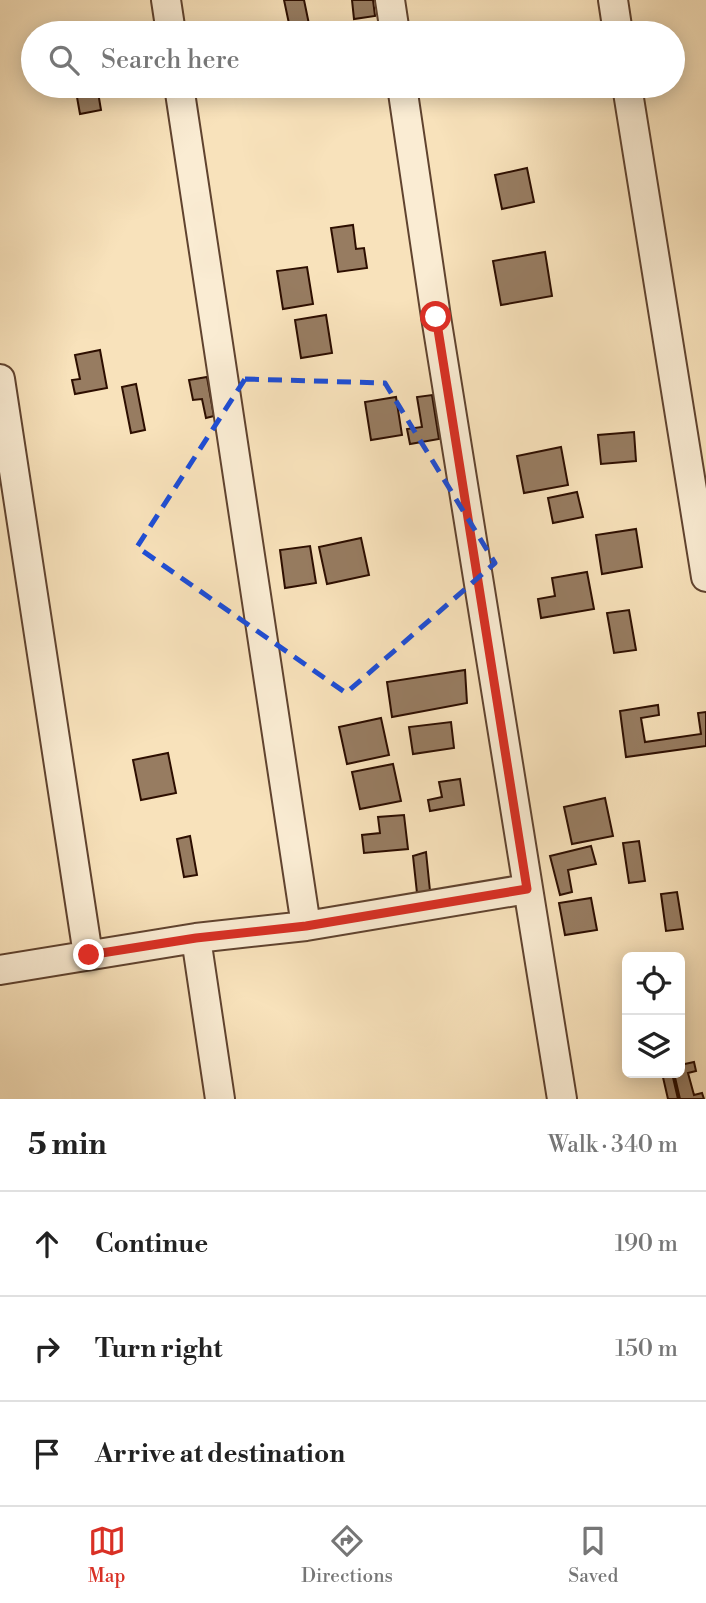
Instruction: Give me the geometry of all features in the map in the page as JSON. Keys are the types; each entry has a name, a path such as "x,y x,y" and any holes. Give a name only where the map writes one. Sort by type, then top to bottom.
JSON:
{"street":[{"path":"166,0 169,21"},
{"path":"390,0 393,21"},
{"path":"613,0 616,21"},
{"path":"181,98 306,926"},
{"path":"404,98 438,331 562,1099"},
{"path":"629,98 706,577"},
{"path":"0,379 89,955"},
{"path":"0,970 196,938 306,926 527,889"},
{"path":"196,938 220,1099"}],"highlighted area":[{"path":"245,379 385,383 495,563 346,693 137,547"}],"building":[{"path":"284,0 304,0 308,21 288,21"},
{"path":"352,0 373,0 375,16 354,19"},
{"path":"77,98 99,98 101,110 80,114"},
{"path":"527,168 534,202 502,209 495,175"},
{"path":"353,225 356,249 364,248 367,268 338,272 331,228"},
{"path":"545,252 552,296 501,305 493,261"},
{"path":"307,267 313,304 283,309 277,271"},
{"path":"326,315 332,353 301,358 295,320"},
{"path":"100,350 107,388 75,394 72,380 80,379 75,355"},
{"path":"207,377 214,416 206,418 202,399 193,400 189,380"},
{"path":"136,384 145,430 131,433 122,387"},
{"path":"432,395 439,439 410,444 407,429 422,427 417,397"},
{"path":"396,397 402,435 371,440 365,402"},
{"path":"634,432 636,461 601,464 598,435"},
{"path":"561,447 568,485 524,493 517,456"},
{"path":"577,492 583,517 553,523 548,498"},
{"path":"636,529 642,567 602,574 596,535"},
{"path":"361,538 369,575 327,584 319,547"},
{"path":"310,546 316,583 285,588 280,550"},
{"path":"587,572 594,609 541,618 538,599 555,596 552,578"},
{"path":"629,610 636,650 614,653 607,613"},
{"path":"465,670 467,703 392,717 387,682"},
{"path":"658,705 659,715 641,718 645,742 701,734 698,713 706,712 706,746 626,757 620,711"},
{"path":"381,718 389,755 347,764 339,727"},
{"path":"451,722 454,748 413,754 409,727"},
{"path":"168,753 176,793 141,800 133,760"},
{"path":"393,764 401,801 360,809 352,772"},
{"path":"460,779 464,805 430,811 428,800 442,797 439,782"},
{"path":"605,798 613,836 572,844 564,807"},
{"path":"404,815 408,849 364,853 362,835 380,833 378,817"},
{"path":"190,836 197,875 184,877 177,839"},
{"path":"639,841 645,881 629,883 623,843"},
{"path":"591,846 596,864 568,870 572,892 560,895 550,856"},
{"path":"426,852 430,891 417,893 413,856"},
{"path":"677,892 683,929 666,931 661,894"},
{"path":"591,898 597,930 565,935 559,903"},
{"path":"694,1062 696,1071 688,1073 694,1095 702,1093 704,1099 680,1099 675,1078 685,1078 685,1064"},
{"path":"663,1078 673,1078 678,1099 668,1099"}],"route":[{"path":"89,955 196,938 306,926 527,889 436,317"}]}
